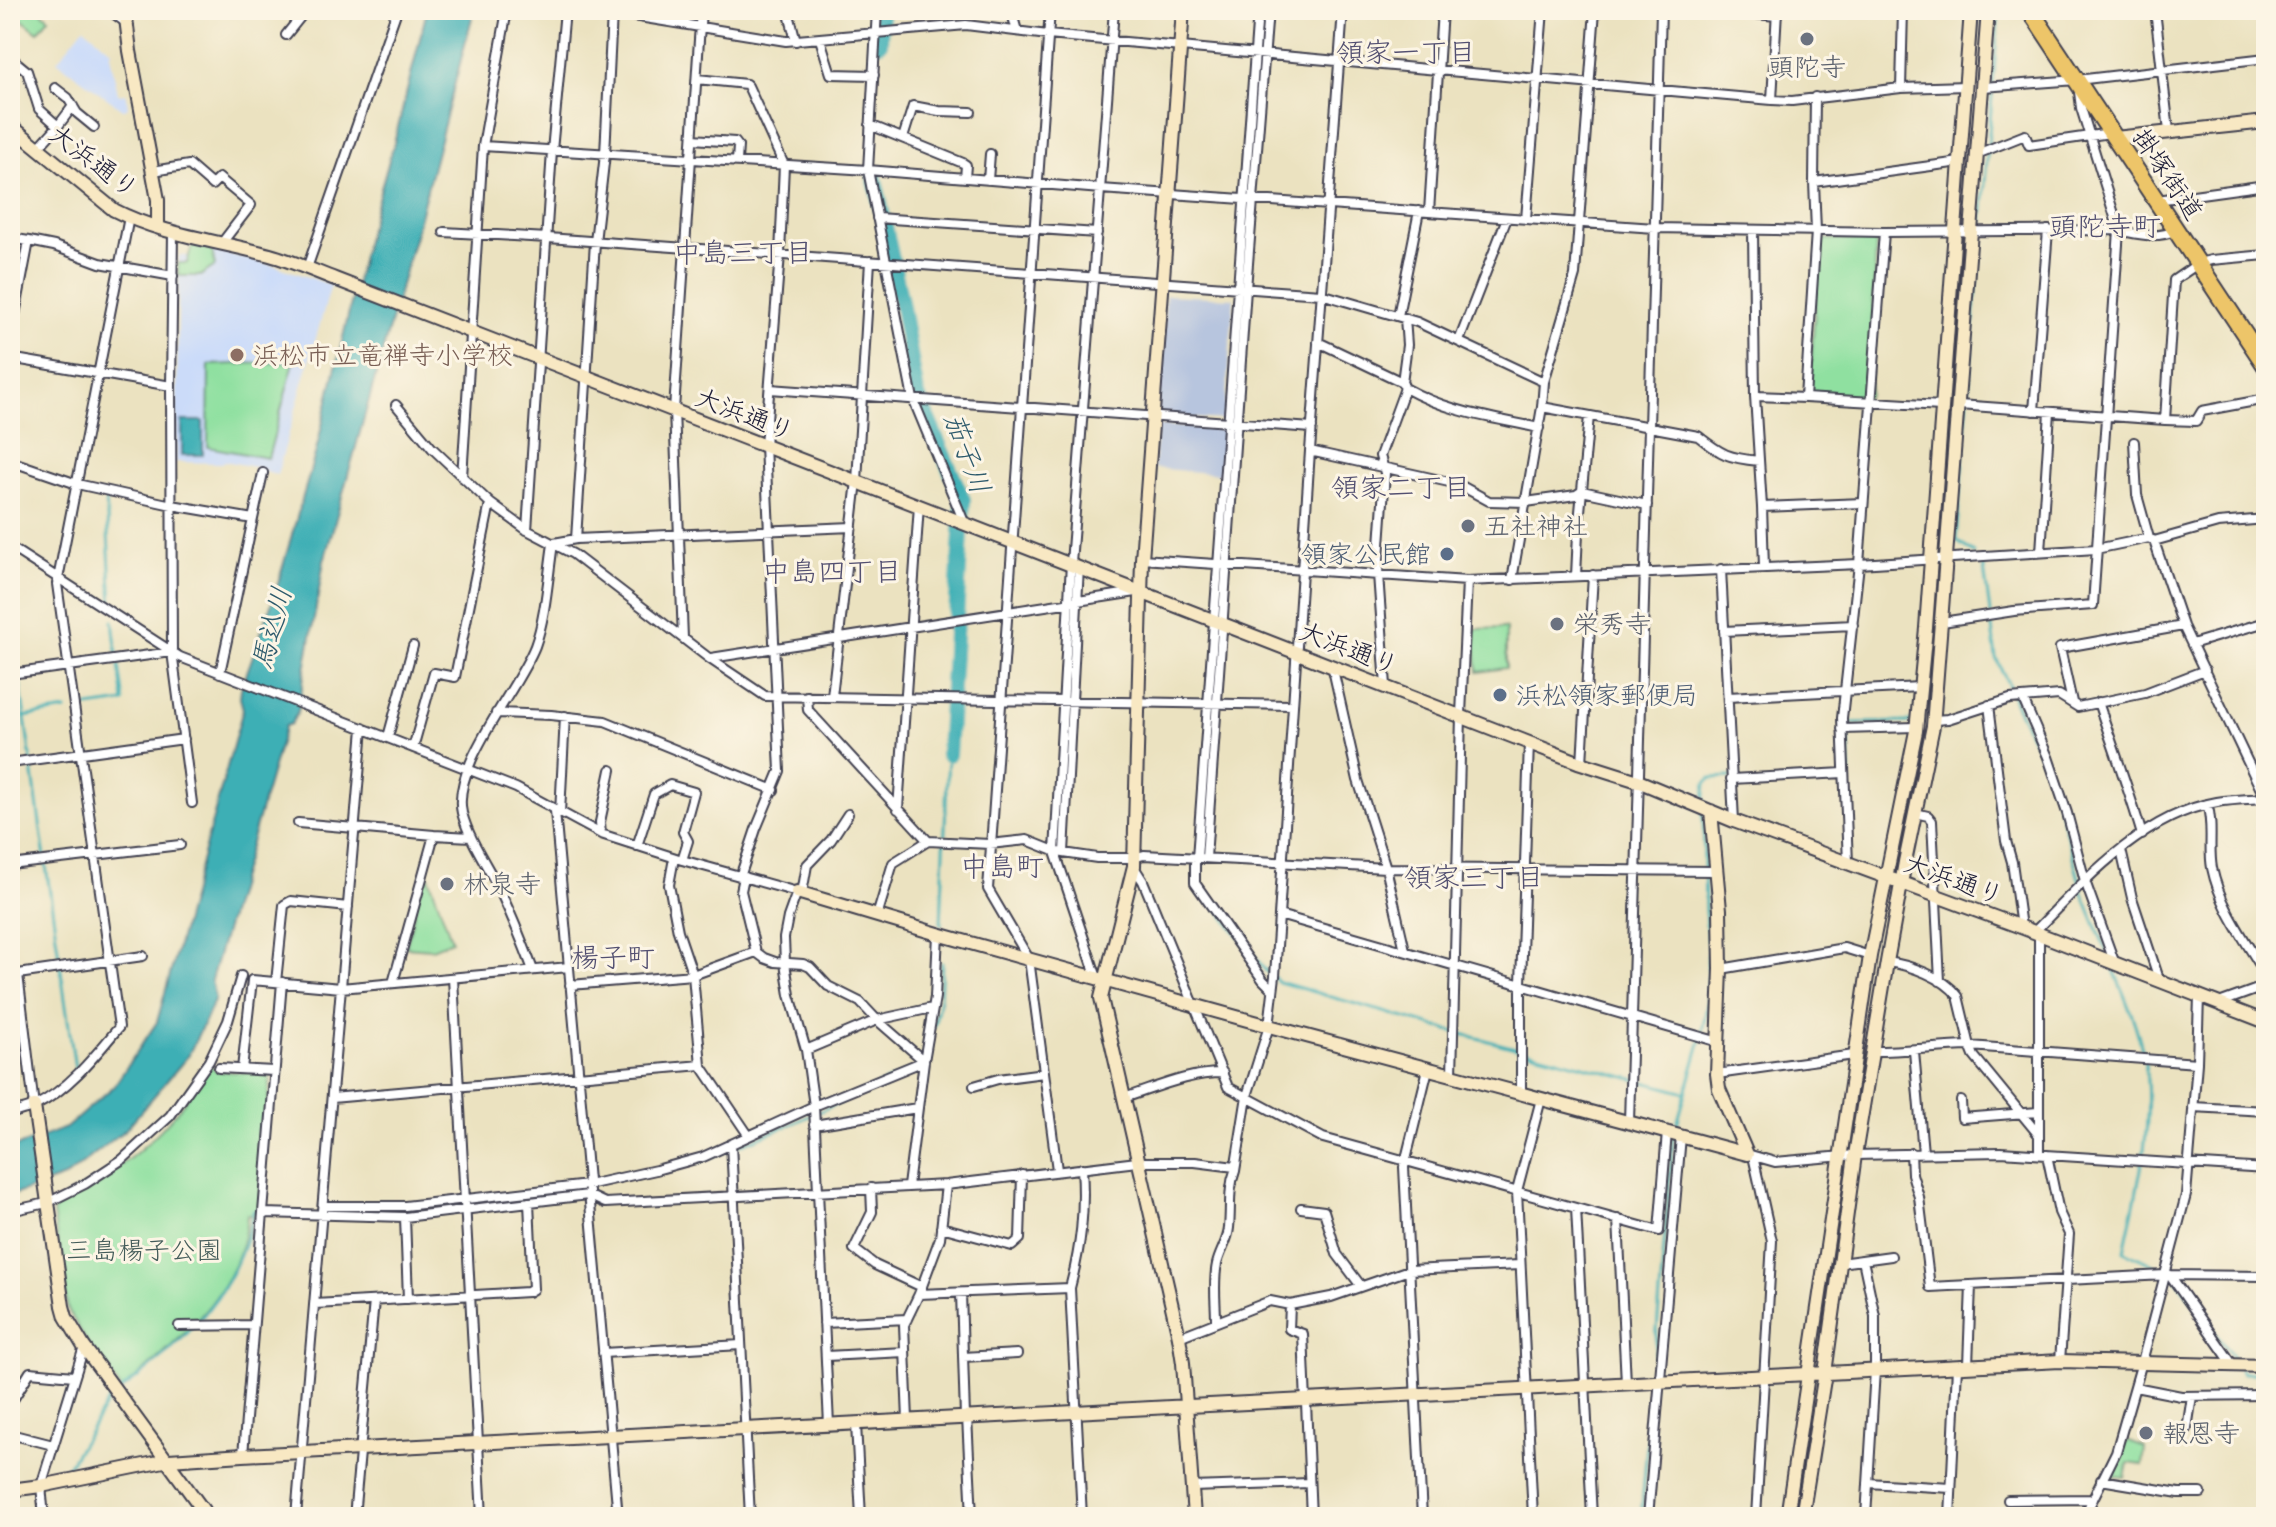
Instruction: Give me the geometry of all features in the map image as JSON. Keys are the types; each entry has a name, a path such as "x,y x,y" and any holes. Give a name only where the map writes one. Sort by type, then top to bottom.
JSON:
{"highway":[{"name":"掛塚街道","path":"2037,12 2113,135 2199,263 2261,348 2266,366"}],"street":[{"path":"10,15 14,10"},
{"path":"109,10 125,16 158,200 158,227"},
{"path":"286,35 306,10"},
{"path":"307,268 397,10"},
{"path":"462,477 483,146 507,10"},
{"path":"527,530 552,151 565,10"},
{"path":"596,10 772,40 796,41 966,25 1772,100 1792,101 1901,88 1966,86"},
{"path":"683,638 674,410 701,10"},
{"path":"788,10 796,41"},
{"path":"877,10 879,32 868,170 913,399 964,522"},
{"path":"1011,10 1017,31"},
{"path":"1050,10 988,889 1029,959 1057,1170"},
{"path":"1101,979 1059,852 1082,411 1114,10"},
{"path":"1183,10 1142,559 1134,862 1101,979 1101,998 1179,1337 1194,1517"},
{"path":"1258,10 1260,54"},
{"path":"1268,10 1260,54 1213,703 1200,858 1195,883 1273,990"},
{"path":"1216,1321 1215,1278 1229,1229 1231,1181 1247,1096 1269,1026 1273,990 1343,10"},
{"path":"1429,212 1442,10"},
{"path":"1526,219 1543,10"},
{"path":"1512,580 1539,428 1544,382 1575,275 1595,10"},
{"path":"1629,1122 1661,10"},
{"path":"1711,10 1777,13 1772,100"},
{"path":"1901,88 1903,10"},
{"path":"1787,1517 1870,956 1916,727 1971,10"},
{"path":"1802,1517 1855,1155 1901,884 1934,720 1988,10"},
{"path":"2155,10 2169,131"},
{"path":"576,539 613,12"},
{"path":"820,39 831,74 874,75"},
{"path":"10,57 27,71 41,111 58,126"},
{"path":"1983,87 2077,80 2266,58"},
{"path":"697,79 746,84 784,165 765,445 780,771 756,829 741,891 756,952 764,958 810,967 828,986 860,1002 924,1061"},
{"path":"1942,622 2014,611 2093,605 2119,230 2081,108 2077,80"},
{"path":"55,88 94,127"},
{"path":"1805,398 1816,231 1815,97"},
{"path":"38,148 73,106"},
{"path":"903,138 913,106 971,112"},
{"path":"1977,154 2025,135 2029,145 2266,122"},
{"name":"大浜通り","path":"10,125 114,210 129,217 307,268 1582,763 1638,781 1734,821 2266,1022"},
{"path":"870,125 963,163 966,165 965,178"},
{"path":"693,139 735,142 738,146 737,161"},
{"path":"483,146 868,170 1655,228 1884,232 2119,230 2138,235 2166,235 2177,230"},
{"path":"988,180 990,154"},
{"path":"1814,182 1960,162"},
{"path":"153,171 189,165 212,185 219,178 251,205 221,244"},
{"path":"2157,200 2266,185"},
{"path":"1386,686 1378,574 1385,473 1380,456 1403,385 1407,345 1401,317 1419,211"},
{"path":"10,1114 35,1111 85,1068 119,1027 67,666 58,578 129,217"},
{"path":"877,218 1097,233"},
{"path":"1459,341 1507,218"},
{"path":"1753,230 1755,396 1764,567"},
{"path":"2034,411 2048,230"},
{"path":"173,232 172,652 192,803"},
{"path":"444,232 1321,294 1401,317 1544,382"},
{"path":"1848,863 1842,729 1873,402 1884,232"},
{"path":"10,238 54,246 120,267 173,276"},
{"path":"10,341 29,241"},
{"path":"2165,420 2174,280 2199,263 2266,255"},
{"path":"832,696 857,481 870,261"},
{"path":"1318,342 1451,409 1485,419 1539,428"},
{"path":"10,358 171,386"},
{"path":"770,389 1312,428"},
{"path":"1755,396 1941,406"},
{"path":"1959,405 2196,421 2202,411 2266,399"},
{"path":"396,405 432,448 490,503 527,530 573,554 710,659 765,696 1293,705"},
{"path":"1542,407 1698,436 1718,452 1732,458 1759,461"},
{"path":"2041,552 2050,412"},
{"path":"1576,576 1589,416"},
{"path":"2060,1361 2069,1234 2059,1212 2038,1134 2036,934 2085,881 2121,850 2167,818 2207,804 2266,798 2183,626 2137,495 2134,442"},
{"path":"1310,451 1458,484 1489,501 1526,502 1576,495 1582,491 1647,505"},
{"path":"10,461 77,484 253,519"},
{"path":"224,675 263,473"},
{"path":"413,748 434,673 455,677 490,503"},
{"path":"1762,507 1863,503"},
{"path":"898,809 919,505"},
{"path":"1142,559 1467,581 1512,580 1859,564 2096,549 2152,540 2218,523 2266,519"},
{"path":"553,544 576,539 852,527"},
{"path":"533,970 515,923 471,837 462,813 461,798 468,769 535,644 553,544"},
{"path":"10,547 180,657 516,788 601,834 938,934 1269,1026 1775,1162 1911,1153 2043,1154 2266,1169"},
{"path":"1721,569 1734,821"},
{"path":"1582,763 1593,575"},
{"path":"1452,1075 1467,581"},
{"path":"710,659 1141,591"},
{"path":"2192,644 2266,622"},
{"path":"1724,631 1853,625"},
{"path":"2072,702 2060,648 2183,626"},
{"path":"388,737 413,646"},
{"path":"15,673 172,652"},
{"path":"1332,665 1358,780 1386,868 1405,950"},
{"path":"1934,720 1948,719 2010,699 2059,695 2078,707 2145,693 2205,670"},
{"path":"1728,697 1920,687"},
{"path":"807,696 808,710 928,841"},
{"path":"2023,699 2048,757 2085,881 2115,965"},
{"path":"2098,702 2142,835"},
{"path":"1989,705 2006,841 2021,927"},
{"path":"496,713 605,721 774,790"},
{"path":"565,716 558,812 570,985 618,1517"},
{"path":"1842,729 1916,727"},
{"path":"296,1517 363,728"},
{"path":"10,756 10,762 31,760 184,739"},
{"path":"1521,1094 1521,984 1529,742"},
{"path":"601,834 600,822 611,770"},
{"path":"1731,779 1844,773"},
{"path":"637,846 654,794 670,785 694,792 683,832 688,841 669,885 678,931 693,975 701,1065 749,1136"},
{"path":"2207,804 2212,865 2221,898 2266,975"},
{"path":"1711,811 1720,910 1719,1089 1750,1155 1772,1241 1756,1517"},
{"path":"1915,813 1928,816 1932,821 1940,981"},
{"path":"829,1425 814,1106 806,1050 790,995 784,938 791,907 807,865 831,840 848,814"},
{"path":"298,823 471,837"},
{"path":"393,983 434,835"},
{"path":"877,916 893,863 928,841 990,844 1027,840 1059,852 1134,862 1144,855 1456,870 1716,871"},
{"path":"10,865 180,845"},
{"path":"2121,850 2132,898 2160,982"},
{"path":"1134,862 1228,1087 1323,1138 1659,1231 1667,1132"},
{"path":"243,1455 264,1213 284,905 291,901 348,907"},
{"path":"1279,915 1719,1042"},
{"path":"908,1186 932,1008 938,934"},
{"path":"1721,969 1844,948 1870,956"},
{"path":"570,985 693,975 756,952"},
{"path":"143,956 13,974 66,1317 84,1347 208,1517"},
{"path":"1887,962 1900,964 1954,990 1974,1056 2038,1134"},
{"path":"242,1069 252,980 341,988 569,967"},
{"path":"10,1211 47,1201 114,1166 170,1116 215,1050 228,1021 241,976"},
{"path":"453,978 482,1517"},
{"path":"2218,1004 2266,986"},
{"path":"2084,1517 2116,1452 2168,1275 2186,1195 2199,996"},
{"path":"806,1050 877,1020 932,1008"},
{"path":"1873,1051 1970,1046 2197,1063"},
{"path":"1914,1051 1923,1153"},
{"path":"1717,1074 1854,1055"},
{"path":"264,1213 405,1206 588,1185 703,1157 814,1106 924,1061"},
{"path":"332,1098 701,1065"},
{"path":"219,1068 274,1071"},
{"path":"1422,1517 1404,1167 1428,1069"},
{"path":"974,1086 998,1079 1044,1073"},
{"path":"1124,1098 1180,1078 1201,1073 1223,1073"},
{"path":"1533,1517 1517,1191 1541,1099"},
{"path":"1961,1101 1962,1118 2038,1112"},
{"path":"2193,1107 2266,1111"},
{"path":"814,1125 917,1108"},
{"path":"1648,1517 1681,1136"},
{"path":"731,1144 750,1517"},
{"path":"1911,1153 1930,1287 2168,1275 2266,1276"},
{"path":"323,1210 405,1217 588,1195 605,1203 946,1185 1137,1162 1173,1161 1235,1167"},
{"path":"1082,1168 1083,1222 1070,1288 1082,1517"},
{"path":"941,1227 1012,1246 1020,1239 1022,1175"},
{"path":"908,1420 904,1325 940,1238 946,1185"},
{"path":"871,1188 872,1212 854,1249 920,1291 961,1293 1070,1288"},
{"path":"315,1304 528,1292 533,1289 529,1202"},
{"path":"1301,1208 1324,1211 1337,1254 1361,1286"},
{"path":"1576,1208 1592,1517"},
{"path":"405,1217 408,1299"},
{"path":"1618,1219 1626,1383"},
{"path":"1840,1263 1891,1256"},
{"path":"1863,1260 1875,1316 1875,1370 1866,1517"},
{"path":"1179,1337 1270,1301 1290,1305 1331,1297 1409,1270 1520,1265"},
{"path":"2168,1275 2233,1365"},
{"path":"1950,1517 1971,1285"},
{"path":"961,1293 972,1517"},
{"path":"354,1517 374,1301"},
{"path":"1290,1305 1289,1329 1303,1334 1311,1517"},
{"path":"824,1323 907,1319"},
{"path":"179,1326 253,1325"},
{"path":"603,1353 741,1345"},
{"path":"44,1517 41,1486 84,1347"},
{"path":"826,1356 905,1352"},
{"path":"963,1357 1017,1354"},
{"path":"10,1490 169,1460 243,1455 2060,1361 2266,1366"},
{"path":"10,1397 14,1398 30,1372 74,1376"},
{"path":"2135,1387 2181,1396 2266,1395"},
{"path":"2187,1429 2192,1396"},
{"path":"856,1424 861,1517"},
{"path":"10,1434 53,1445"},
{"path":"2101,1480 2179,1493 2201,1493"},
{"path":"1192,1487 1309,1483"},
{"path":"1868,1483 1951,1488"},
{"path":"2008,1500 2093,1499"}],"shaded area":[{"path":"84,27 112,51 110,55 118,94 126,93 128,107 123,110 57,61"},
{"path":"192,245 276,266 331,285 277,475 225,461 176,462 179,255 189,256"},
{"path":"1166,295 1234,298 1224,420 1158,416"},
{"path":"1157,425 1224,430 1220,474 1154,468"}],"green space":[{"path":"20,10 40,10 49,18 38,32 16,15"},
{"path":"1824,239 1873,240 1876,244 1869,395 1866,398 1812,394 1809,390 1820,243"},
{"path":"192,245 212,250 215,266 200,276 178,276 178,263 187,263"},
{"path":"294,362 268,458 208,447 209,365"},
{"path":"1506,628 1506,668 1478,672 1475,629"},
{"path":"423,876 429,877 452,941 432,949 406,947"},
{"name":"三島楊子公園","path":"210,1065 217,1071 267,1074 270,1077 259,1216 247,1215 233,1268 202,1314 122,1390 90,1347 68,1310 53,1213 69,1194 108,1174 152,1139 189,1096"},
{"path":"2127,1441 2145,1448 2143,1465 2128,1463 2125,1478 2106,1476"}],"water":[{"name":"馬込川","path":"427,10 474,10 324,561 298,711 291,724 285,726 211,980 215,999 188,1056 126,1129 67,1176 10,1196 10,1149 66,1128 114,1086 157,1022 243,709 241,689 275,594 316,451 366,240"},
{"path":"182,421 203,421 203,455 182,455"}],"waterway":[{"name":"茄子川","path":"880,43 881,10"},
{"path":"1256,110 1263,10"},
{"path":"1974,553 1956,541 1999,10"},
{"name":"茄子川","path":"874,175 917,394 963,500 948,754"},
{"path":"106,497 112,606"},
{"path":"1983,560 1996,658 2056,797 2083,893 2106,950"},
{"path":"113,621 117,655"},
{"path":"10,635 13,634 75,1069"},
{"path":"1200,884 1216,652"},
{"path":"81,708 124,702 119,666"},
{"path":"24,717 66,710"},
{"path":"1847,773 1850,773 1848,723 1912,722"},
{"path":"941,924 948,754"},
{"path":"1704,803 1706,783 1711,778 1732,777"},
{"path":"1675,1131 1700,1043 1707,1005 1703,811"},
{"path":"1216,906 1265,970 1279,982 1686,1093"},
{"path":"934,1026 940,999 942,963"},
{"path":"2113,968 2139,1037 2148,1102 2145,1145 2124,1251 2166,1271"},
{"path":"699,1162 908,1072"},
{"path":"1653,1378 1673,1138"},
{"path":"330,1211 407,1210 486,1201"},
{"path":"120,1391 165,1354 205,1313 235,1266 253,1211 263,1211"},
{"path":"2175,1277 2236,1362"},
{"path":"2240,1369 2243,1373 2266,1373"},
{"path":"1641,1517 1652,1385"},
{"path":"60,1479 114,1395"}],"place":[{"name":"頭陀寺","path":"1807,39"},
{"name":"浜松市立竜禅寺小学校","path":"237,355"},
{"name":"五社神社","path":"1468,526"},
{"name":"領家公民館","path":"1447,554"},
{"name":"栄秀寺","path":"1557,624"},
{"name":"浜松領家郵便局","path":"1500,695"},
{"name":"林泉寺","path":"447,884"},
{"name":"報恩寺","path":"2146,1433"}],"district":[{"name":"領家一丁目","path":"1406,52"},
{"name":"頭陀寺町","path":"2105,226"},
{"name":"中島三丁目","path":"743,252"},
{"name":"領家二丁目","path":"1401,487"},
{"name":"中島四丁目","path":"832,571"},
{"name":"中島町","path":"1002,866"},
{"name":"領家三丁目","path":"1474,877"},
{"name":"楊子町","path":"613,957"}]}
